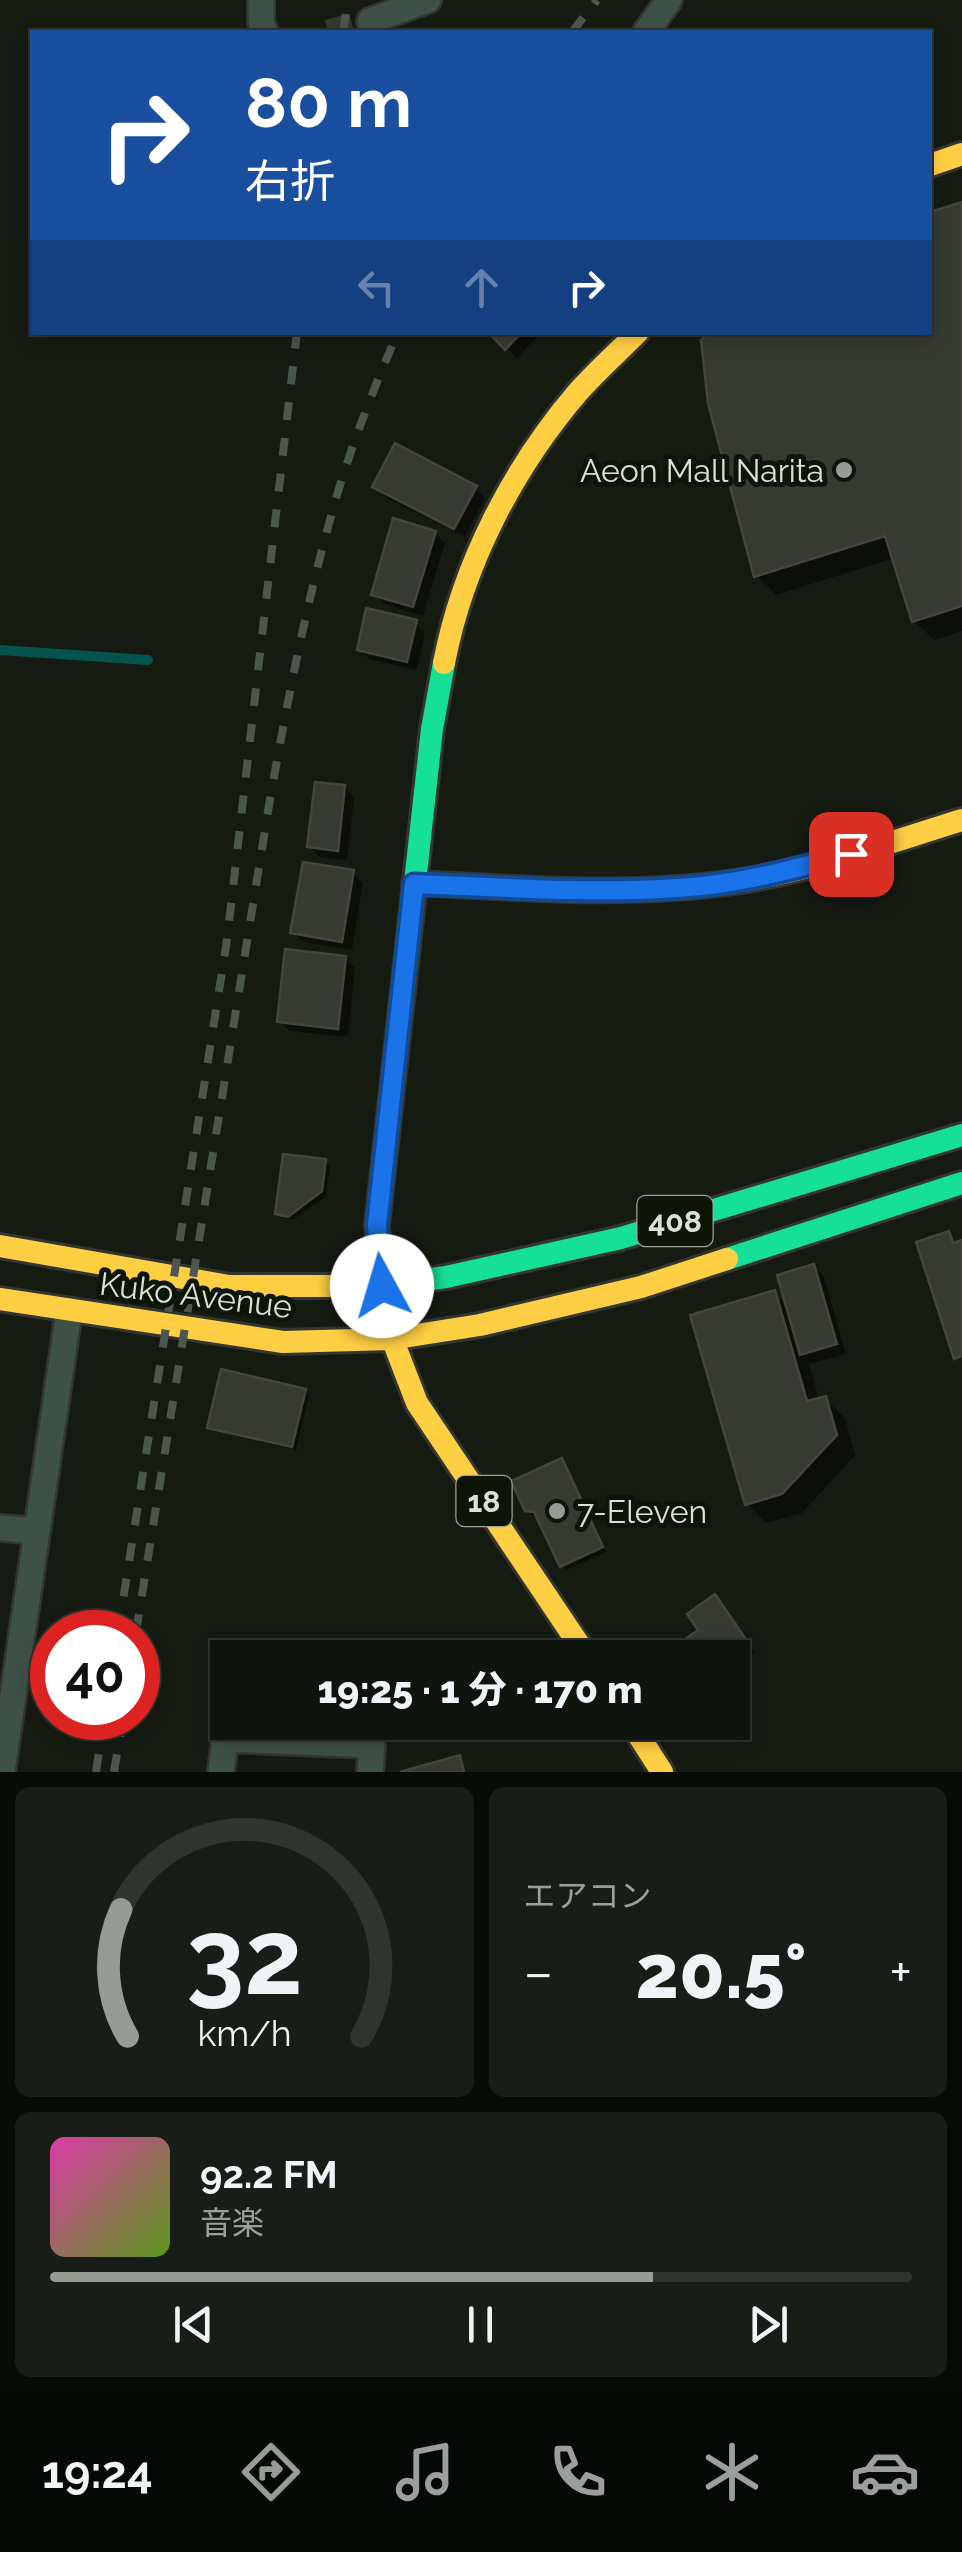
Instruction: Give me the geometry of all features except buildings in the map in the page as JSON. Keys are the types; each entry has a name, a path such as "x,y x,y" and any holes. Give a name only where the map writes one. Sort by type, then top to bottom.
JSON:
{"main road":[{"path":"932,163 962,154"},
{"path":"382,1286 377,1225 432,729 452,623 472,565 524,462 579,391 635,335"},
{"path":"414,884 596,890 708,885 786,871 962,820"},
{"name":"Kuko Avenue","path":"0,1246 229,1286 382,1286 446,1277 621,1238 962,1135"},
{"name":"Kuko Avenue","path":"0,1299 283,1342 391,1339 480,1326 641,1287 962,1183"},
{"name":"18","path":"382,1286 391,1339 418,1403 576,1640"},
{"path":"642,1740 662,1772"}],"street":[{"path":"261,0 264,30"},
{"path":"370,21 428,0"},
{"path":"647,30 669,0"},
{"path":"2,1772 69,1312"},
{"path":"0,1528 38,1531"},
{"path":"221,1772 225,1738 372,1745 370,1772"}],"waterway":[{"path":"0,650 148,660"}],"tunnel":[{"path":"336,30 370,21"}],"railway":[{"path":"343,30 348,0"},
{"path":"574,30 597,0"},
{"path":"121,1610 227,940 297,335"},
{"path":"140,1610 269,805 296,661 344,472 397,335"},
{"path":"96,1772 101,1740"},
{"path":"114,1772 119,1740"}],"traffic: fast":[{"path":"382,1286 377,1225 432,729 444,663"},
{"path":"410,1282 621,1238 962,1135"},
{"path":"727,1259 962,1183"}],"traffic: slow":[{"path":"932,164 962,154"},
{"path":"444,663 464,590 512,485 554,421 635,335"},
{"path":"414,883 534,889 694,887 821,864 962,820"},
{"path":"0,1246 229,1286 382,1286 410,1282"},
{"path":"0,1299 283,1342 391,1339 480,1325 641,1287 727,1259"},
{"path":"382,1286 395,1346 417,1403 576,1640"},
{"path":"642,1740 662,1772"}],"place":[{"name":"Aeon Mall Narita","path":"844,470"},
{"name":"7-Eleven","path":"557,1511"}],"route":[{"path":"382,1286 377,1225 414,884 596,890 678,888 738,881 851,854"}]}
